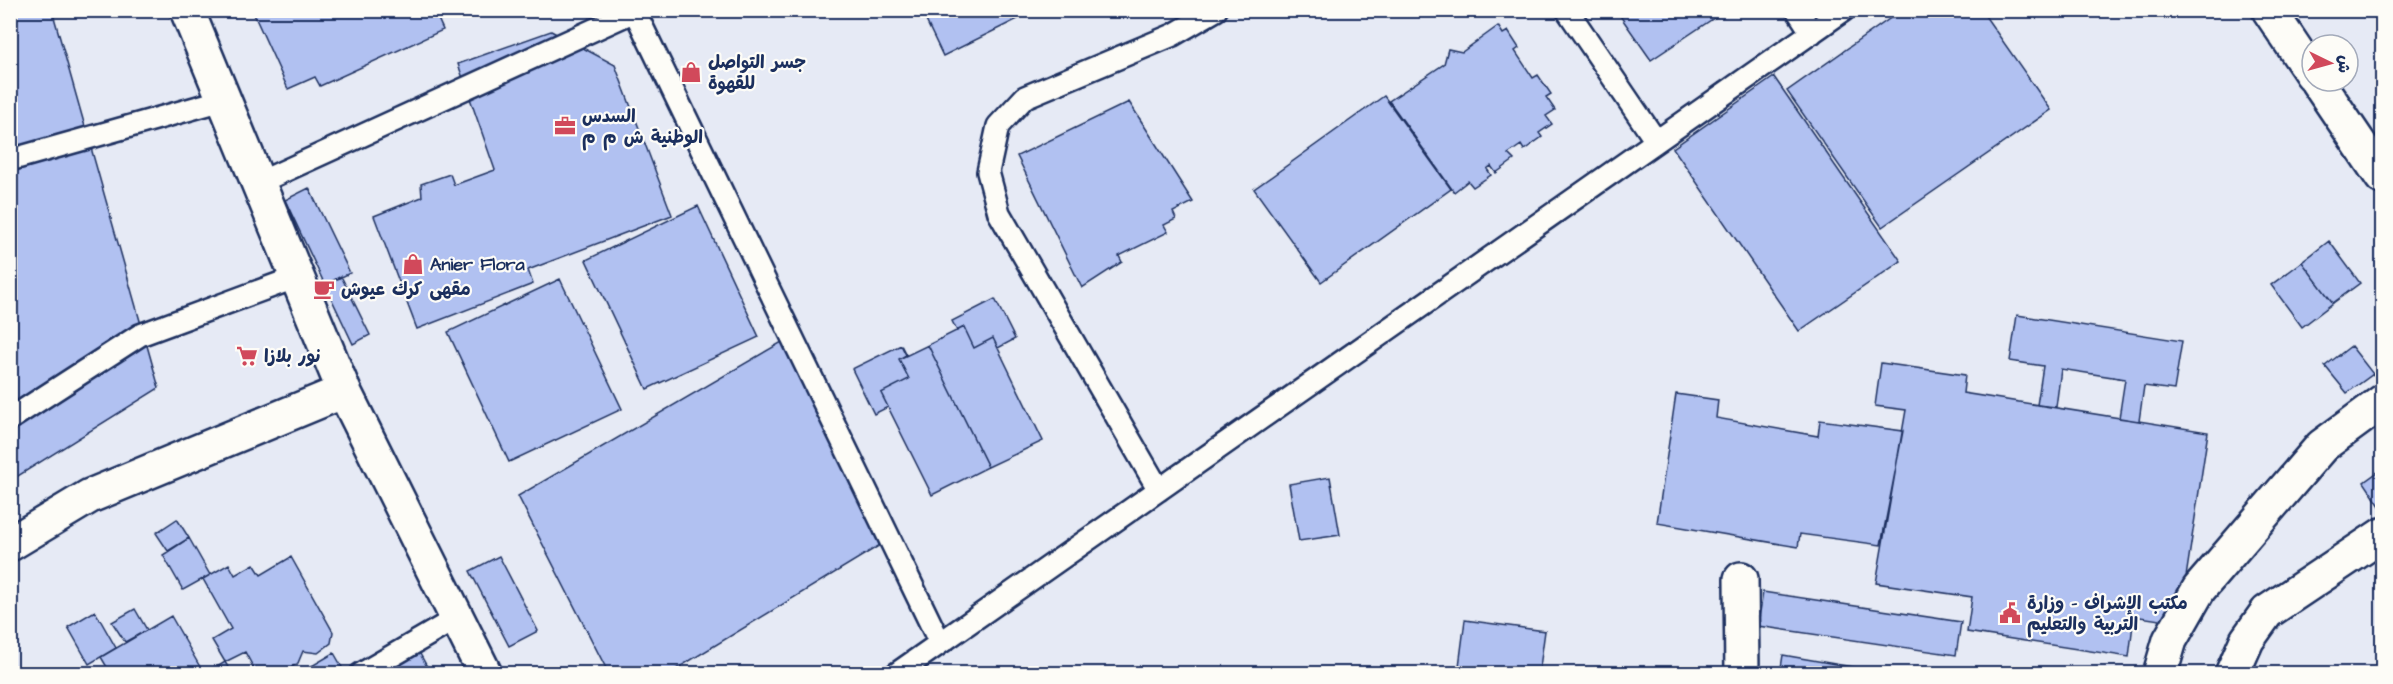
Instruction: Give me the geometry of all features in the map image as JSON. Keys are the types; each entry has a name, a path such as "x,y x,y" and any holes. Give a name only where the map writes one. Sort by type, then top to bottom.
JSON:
{"street":[{"path":"187,10 344,392 485,674"},
{"path":"2269,10 2300,56"},
{"path":"2325,93 2382,177"},
{"path":"10,544 90,496 344,392"},
{"path":"2160,674 2170,640 2199,589 2322,447 2382,402"},
{"path":"2232,674 2247,640 2267,612 2382,535"},
{"path":"1741,579 1742,674"}],"lane":[{"path":"1159,490 999,213 988,172 999,126 1025,97 1173,35 1216,10"},
{"path":"1567,10 1656,141"},
{"path":"1797,10 1812,33"},
{"path":"896,674 1844,10"},
{"path":"258,183 636,11 940,643"},
{"path":"10,160 224,100"},
{"path":"10,419 140,335 297,277"},
{"path":"361,674 458,618"}],"building":[{"path":"10,10 52,10 159,388 10,481"},
{"path":"252,10 434,10 443,30 320,86 315,77 288,89"},
{"path":"921,10 1031,10 1032,12 943,56"},
{"path":"1616,10 1726,10 1651,60"},
{"path":"1902,10 1981,10 2051,110 1882,227 1787,91"},
{"path":"1498,26 1503,34 1508,31 1519,48 1515,51 1533,78 1538,75 1551,94 1546,97 1555,110 1546,116 1552,124 1539,133 1542,137 1524,150 1521,145 1508,154 1514,160 1496,173 1491,166 1487,169 1491,175 1473,187 1468,181 1454,192 1389,101 1444,64 1448,49 1462,52"},
{"path":"551,31 615,65 672,215 528,270 533,284 417,329 374,216 422,197 421,184 450,174 454,185 495,170 458,64"},
{"path":"1774,77 1901,261 1799,331 1673,148"},
{"path":"1384,96 1451,189 1321,282 1254,189"},
{"path":"1129,102 1193,202 1173,212 1176,219 1164,225 1168,232 1119,256 1122,262 1082,288 1017,156"},
{"path":"309,188 350,273 325,285 285,200"},
{"path":"698,206 759,337 647,389 586,260"},
{"path":"2329,241 2360,283 2333,303 2302,262"},
{"path":"2302,262 2333,303 2302,327 2271,285"},
{"path":"341,276 370,335 353,344 325,285"},
{"path":"560,279 622,409 509,462 448,332"},
{"path":"995,299 1015,339 998,348 993,338 974,348 964,327 957,331 952,321"},
{"path":"2017,315 2182,341 2174,390 2144,386 2139,421 2119,418 2125,379 2061,369 2056,407 2037,405 2043,366 2010,361"},
{"path":"964,327 974,348 993,338 1043,441 988,467 928,345"},
{"path":"787,339 882,544 668,674 609,674 518,496"},
{"path":"901,345 906,355 899,359 909,379 881,393 888,407 874,414 852,369"},
{"path":"928,345 988,467 932,495 881,393 909,379 899,359"},
{"path":"2351,346 2373,374 2347,393 2325,366"},
{"path":"1881,363 1965,375 1963,393 2208,432 2179,623 2134,616 2129,657 1967,632 1972,597 1876,583 1906,410 1875,406"},
{"path":"1676,394 1718,400 1716,418 1818,436 1820,420 1903,431 1881,545 1800,534 1798,547 1657,523"},
{"path":"2382,469 2382,509 2364,482"},
{"path":"1330,477 1340,535 1299,541 1289,484"},
{"path":"177,519 189,538 168,551 156,533"},
{"path":"189,538 210,575 183,590 163,555"},
{"path":"499,556 538,631 509,646 470,571"},
{"path":"291,557 333,632 331,643 318,653 303,651 298,663 286,671 269,669 257,674 245,652 225,662 212,640 231,629 203,579 229,564 235,575 254,564 261,575"},
{"path":"1763,592 1961,622 1956,655 1758,626"},
{"path":"135,609 147,630 125,642 112,622"},
{"path":"95,611 116,648 89,664 68,627"},
{"path":"171,616 204,674 111,674 101,657"},
{"path":"1465,620 1545,631 1539,674 1458,674"},
{"path":"419,652 431,674 383,674"},
{"path":"334,653 342,667 331,674 298,674"},
{"path":"1783,655 1893,674 1780,674"},
{"path":"225,662 232,674 206,674"}],"place":[{"name":"جسر التواصل للقهوة","path":"691,72"},
{"name":"السدس الوطنیة ش م م","path":"565,126"},
{"name":"Anier Flora","path":"413,264"},
{"name":"مقهى كرك عيوش","path":"324,289"},
{"name":"نور بلازا","path":"247,356"},
{"name":"مكتب الإشراف - وزارة التربية والتعليم","path":"2010,613"}]}
